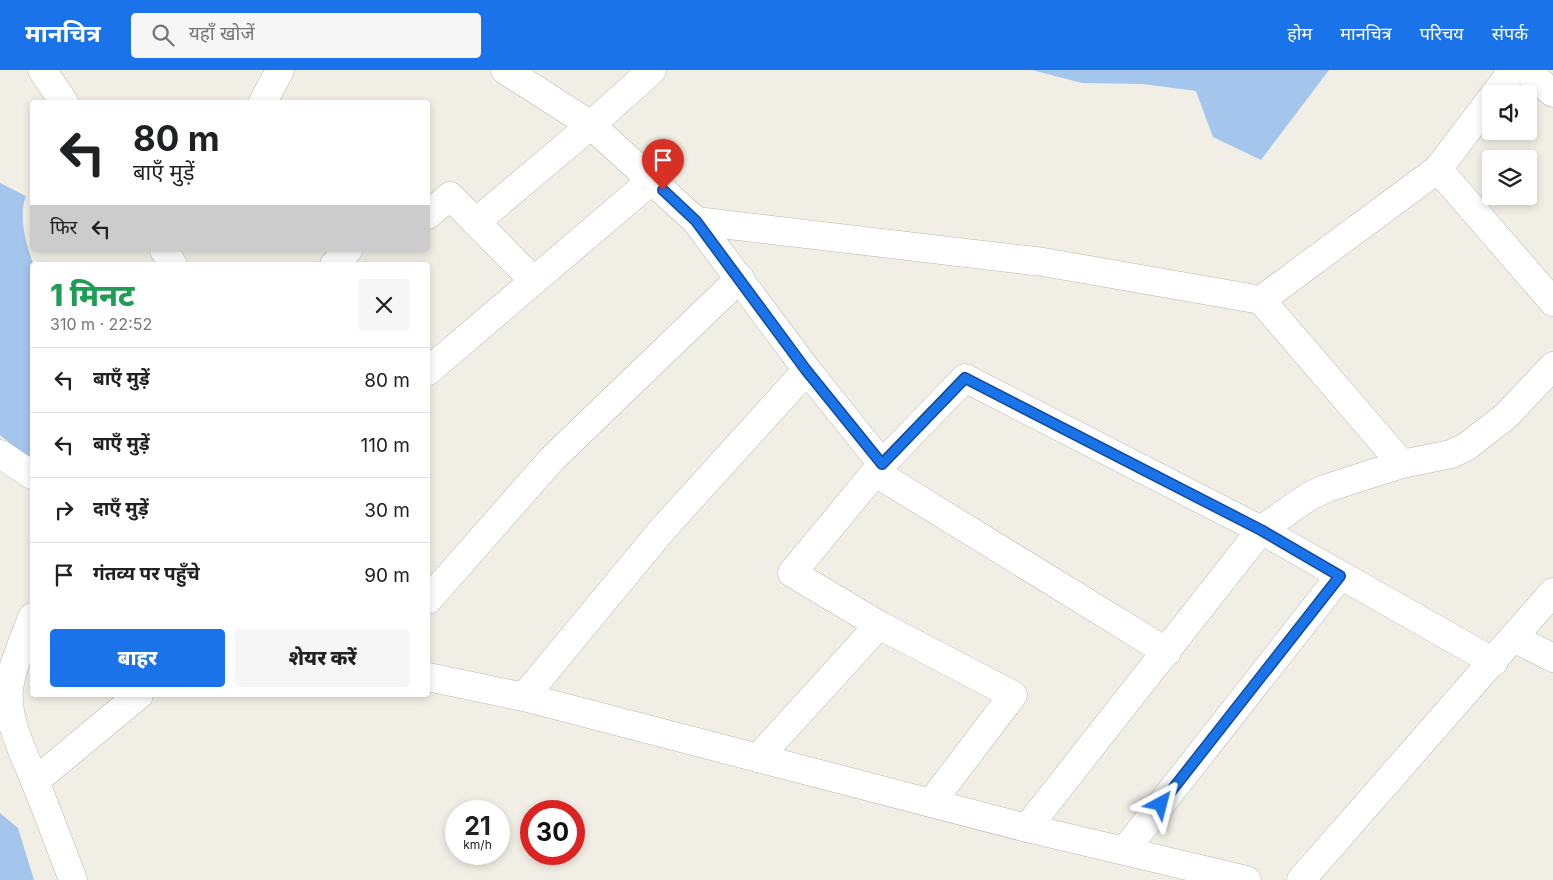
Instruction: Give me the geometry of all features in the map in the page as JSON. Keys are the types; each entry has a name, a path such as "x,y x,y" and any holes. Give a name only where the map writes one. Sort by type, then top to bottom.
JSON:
{"street":[{"path":"42,70 63,100"},
{"path":"264,100 280,70"},
{"path":"506,70 591,125 696,221 879,468 1166,652"},
{"path":"476,222 591,125 652,70"},
{"path":"1502,85 1513,70"},
{"path":"1525,70 1553,93"},
{"path":"1261,300 1438,169 1482,111"},
{"path":"1438,169 1553,302"},
{"path":"430,369 652,180"},
{"path":"430,213 450,196 533,280"},
{"path":"696,221 1043,262 1261,300 1402,464"},
{"path":"337,262 346,252"},
{"path":"430,598 552,459 740,278"},
{"path":"1027,828 1261,530 1308,497 1327,488 1402,464 1451,454 1466,447 1506,416 1553,366"},
{"path":"524,697 662,530 806,370"},
{"path":"931,803 1013,695 878,625 792,573 879,468 965,378 1261,530 1494,662"},
{"path":"0,454 30,474"},
{"path":"1125,850 1340,576"},
{"path":"1301,880 1494,662 1553,592"},
{"path":"30,623 14,668 9,689 9,704 25,760 73,880"},
{"path":"758,758 878,625"},
{"path":"1514,638 1553,658"},
{"path":"430,677 524,697 1027,828 1247,880"},
{"path":"35,781 137,697"}],"water":[{"path":"1032,70 1329,70 1261,160 1213,137 1196,91 1143,84 1082,83"},
{"path":"0,183 26,196 23,221 28,249 33,262 30,262 30,459 0,435"},
{"path":"0,813 18,828 34,880 0,880"}],"route":[{"path":"663,190 696,221 740,278 806,370 882,464 965,378 1261,530 1340,576 1161,804"}]}
